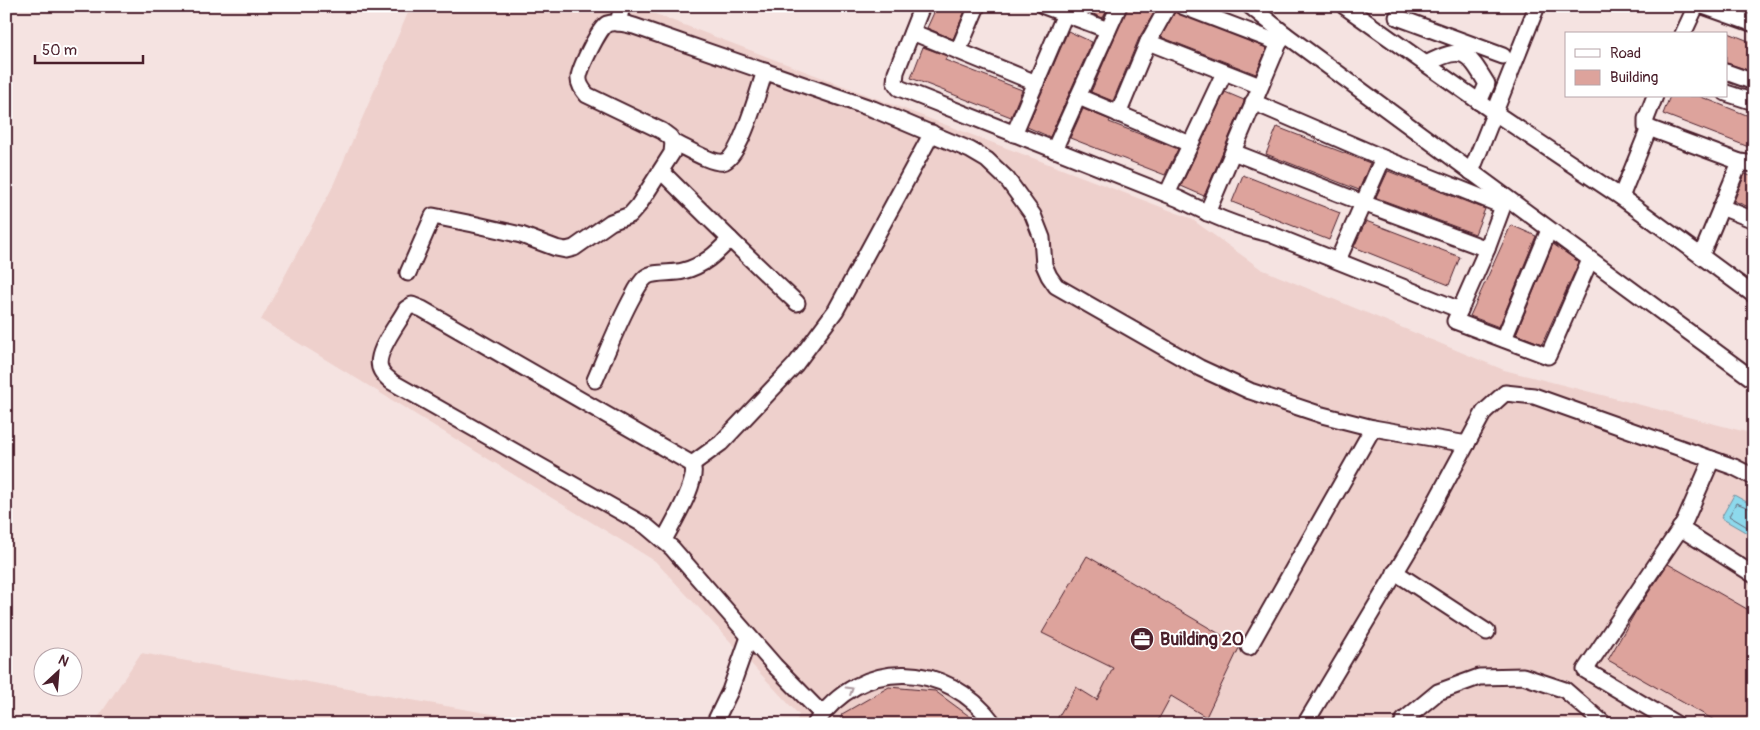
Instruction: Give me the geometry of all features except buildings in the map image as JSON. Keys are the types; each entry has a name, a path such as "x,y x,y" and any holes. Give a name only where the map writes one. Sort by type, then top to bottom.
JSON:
{"street":[{"path":"618,23 622,6"},
{"path":"922,6 896,72 895,82 899,88 1167,194 1240,227 1270,234 1460,310"},
{"path":"958,51 977,6"},
{"path":"1044,6 1108,30"},
{"path":"1054,150 1119,6"},
{"path":"1118,114 1148,42 1168,6"},
{"path":"1182,6 1282,39"},
{"path":"1250,6 1282,39 1471,172 1505,202 1549,230 1754,380"},
{"path":"1344,6 1479,102 1620,197 1754,295"},
{"path":"1471,172 1536,6"},
{"path":"1684,32 1696,6"},
{"path":"1704,6 1754,24"},
{"path":"1389,38 1399,11 1503,56"},
{"path":"1014,134 1065,14"},
{"path":"408,273 433,216 521,235 566,250 574,248 611,222 630,215 638,206 672,153 673,142 670,136 662,130 587,94 581,88 579,77 599,31 606,24 618,23 634,26 872,109 932,133 987,160 1007,179 1039,226 1044,265 1048,276 1056,286 1200,368 1250,391 1322,416 1373,428 1467,444"},
{"path":"912,32 1036,83"},
{"path":"1207,213 1253,102 1282,39"},
{"path":"1148,42 1260,86"},
{"path":"1426,64 1444,55 1461,53 1471,58 1487,84 1479,102"},
{"path":"673,142 714,161 724,162 730,158 736,151 743,135 765,72"},
{"path":"1167,194 1224,73"},
{"path":"1728,73 1754,82"},
{"path":"1728,94 1754,102"},
{"path":"1079,97 1190,144"},
{"path":"1654,98 1645,123 1649,128 1747,163 1721,207 1701,256"},
{"path":"1253,102 1383,158 1505,202"},
{"path":"1620,197 1649,128"},
{"path":"692,464 721,444 794,365 836,310 932,133"},
{"path":"1233,152 1487,249"},
{"path":"1338,260 1383,158"},
{"path":"660,171 745,256 797,304"},
{"path":"1505,202 1487,249 1455,321 1548,356 1590,260"},
{"path":"1721,207 1754,220"},
{"path":"1504,339 1549,230"},
{"path":"595,380 620,320 640,284 646,277 654,273 665,274 684,271 705,263 730,240"},
{"path":"664,540 693,478 694,469 692,464 417,306 412,305 406,309 381,351 379,359 381,370 392,382 646,526 664,540 750,637 819,719 844,693 858,685 872,680 903,675 933,679 955,688 974,701 994,724"},
{"path":"1311,722 1484,412 1505,393 1534,396 1734,467 1754,477"},
{"path":"1249,647 1373,428"},
{"path":"1565,690 1585,670 1680,528 1712,459"},
{"path":"1680,528 1754,575"},
{"path":"1395,572 1487,632"},
{"path":"714,724 730,691 750,637"},
{"path":"1585,670 1676,724"},
{"path":"1402,724 1404,720 1438,692 1479,677 1523,676 1565,690 1604,724"}],"shaded area":[{"path":"411,6 634,6 1190,218 1261,269 1504,370 1754,434 1754,724 795,724 799,715 655,561 261,320 331,190"},
{"path":"141,653 549,724 94,724"}],"water":[{"path":"1734,495 1754,506 1754,537 1721,518"}],"place":[{"name":"Building 20","path":"1142,639"}]}
